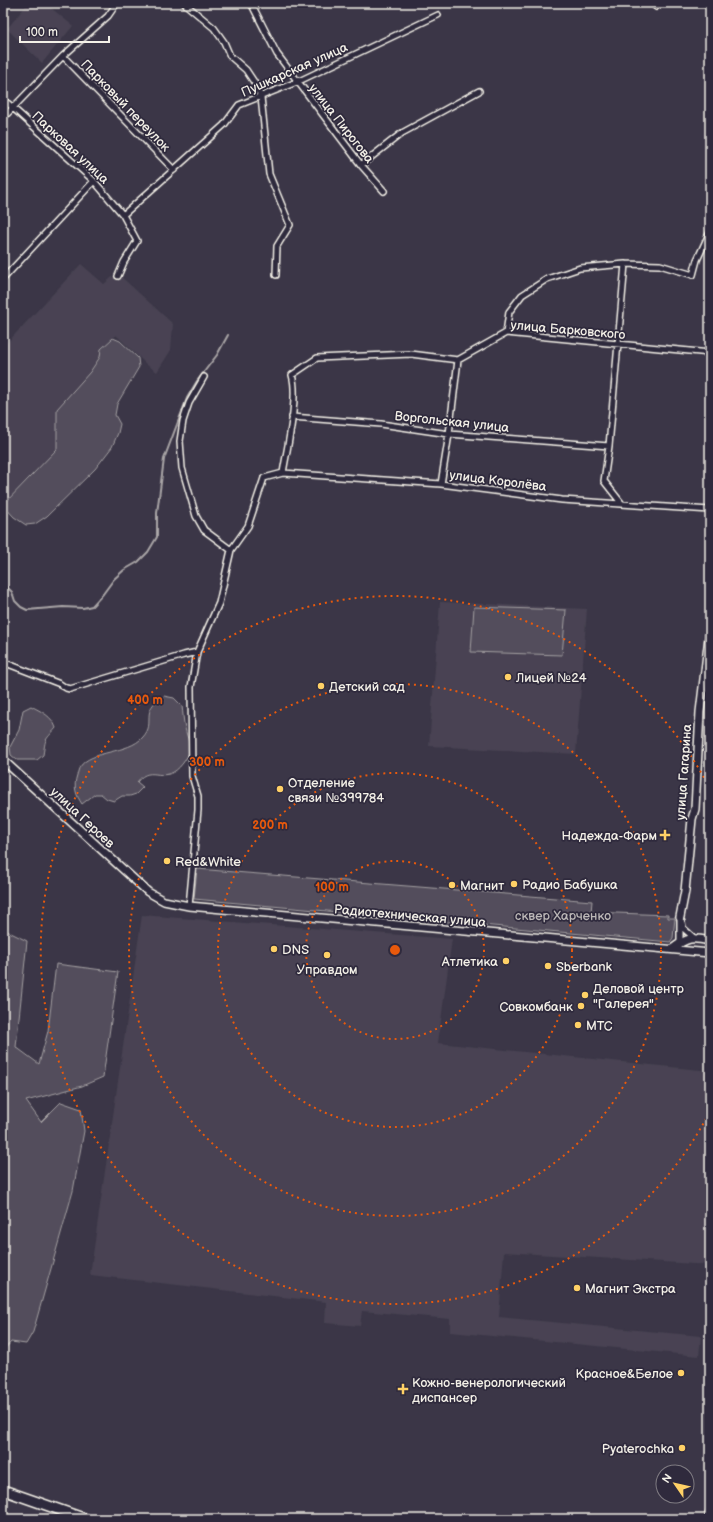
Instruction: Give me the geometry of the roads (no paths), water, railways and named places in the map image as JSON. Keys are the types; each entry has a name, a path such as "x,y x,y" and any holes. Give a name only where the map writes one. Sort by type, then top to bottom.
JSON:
{"highway":[{"path":"3,1490 86,1519"}],"street":[{"path":"3,118 63,56 108,16 117,3"},
{"path":"184,3 214,28 224,42 230,56 246,70 254,82 261,98 269,174 290,225 277,246 276,275"},
{"name":"улица Пирогова","path":"251,3 276,54 360,165 384,191"},
{"name":"Пушкарская улица","path":"123,215 224,125 239,105 261,98 297,82 438,15"},
{"name":"Парковый переулок","path":"63,56 174,170"},
{"path":"360,165 402,133 479,91"},
{"name":"Парковая улица","path":"3,99 94,181 123,215 137,241 124,262 118,276"},
{"path":"3,279 94,181"},
{"path":"506,333 509,312 522,295 547,279 580,268 625,264 660,265 693,275 697,260 710,232"},
{"path":"622,504 604,481 619,343 625,264"},
{"name":"улица Барковского","path":"458,360 506,333 523,336 619,343 710,353"},
{"path":"189,906 198,810 198,796 192,776 191,687 197,652 219,603 231,550 248,526 264,478 283,473 292,417 295,382 292,375 317,358 411,354 458,360 441,484"},
{"path":"204,377 189,402 183,421 180,441 182,468 196,516 204,530 231,550"},
{"name":"Воргольская улица","path":"292,417 381,424 449,434 609,446"},
{"name":"улица Королёва","path":"283,473 441,484 562,500 710,510"},
{"name":"улица Гагарина","path":"680,943 680,917 685,891 692,819 695,809 700,712 710,629"},
{"path":"3,662 70,689 197,652"},
{"name":"улица Героев","path":"3,760 148,892"},
{"name":"Радиотехническая улица","path":"148,892 164,901 189,906 672,950 709,952"},
{"path":"680,917 684,928 694,937 710,945"},
{"path":"672,950 680,943 694,937 710,941"},
{"path":"680,943 686,950"},
{"path":"709,1519 710,1512"}],"waterway":[{"path":"3,583 12,592 15,601 27,610 63,607 83,608 92,606 114,579 124,570 138,562 148,552 157,537 157,513 164,459 187,398 197,381 217,355 228,335"}],"place":[{"name":"Лицей №24","path":"508,677"},
{"name":"Детский сад","path":"321,686"},
{"name":"Отделение связи №399784","path":"280,789"},
{"name":"Надежда-Фарм","path":"665,835"},
{"name":"Red&White","path":"167,861"},
{"name":"Радио Бабушка","path":"514,884"},
{"name":"Магнит","path":"452,885"},
{"name":"DNS","path":"274,949"},
{"name":"Управдом","path":"327,955"},
{"name":"Атлетика","path":"506,961"},
{"name":"Sberbank","path":"548,966"},
{"name":"Деловой центр \"Галерея\"","path":"585,995"},
{"name":"Совкомбанк","path":"581,1006"},
{"name":"МТС","path":"578,1025"},
{"name":"Магнит Экстра","path":"577,1288"},
{"name":"Красное&Белое","path":"681,1373"},
{"name":"Кожно-венерологический диспансер","path":"403,1389"},
{"name":"Pyaterochka","path":"682,1448"}],"park label":[{"name":"сквер Харченко","path":"563,915"}]}
